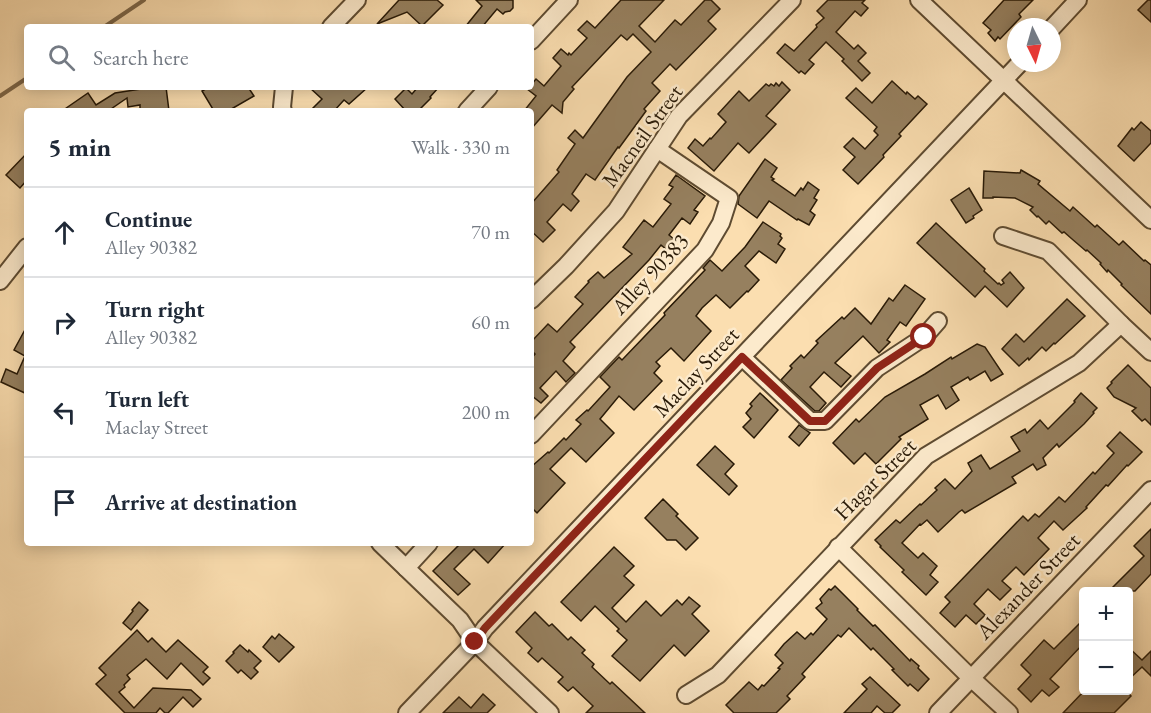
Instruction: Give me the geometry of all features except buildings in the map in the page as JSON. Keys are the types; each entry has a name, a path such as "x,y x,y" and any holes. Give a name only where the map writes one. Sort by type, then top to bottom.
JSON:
{"street":[{"path":"334,24 357,0"},
{"path":"534,38 569,0"},
{"name":"Macneil Street","path":"534,297 616,211 679,116 792,0"},
{"path":"919,0 1151,220"},
{"path":"1061,18 1078,0"},
{"name":"Maclay Street","path":"407,713 1012,72"},
{"path":"283,108 284,90"},
{"path":"470,108 486,90"},
{"name":"Alley 90383","path":"534,432 705,250 721,223 729,198 657,149"},
{"path":"1003,236 1048,251 1151,352"},
{"path":"0,281 24,252"},
{"path":"742,357 810,421 825,421 877,368 924,337 938,321"},
{"name":"Hagar Street","path":"686,695 718,675 926,456 1079,363 1121,324"},
{"name":"Alexander Street","path":"938,713 1151,490"},
{"path":"383,546 460,620 475,642 550,713"},
{"path":"406,568 426,546"},
{"path":"838,547 1009,713"}],"waterway":[{"path":"108,24 144,0"},
{"path":"0,96 24,80"}],"route":[{"path":"475,642 485,628 742,357 810,421 825,421 877,368 924,337"}]}
